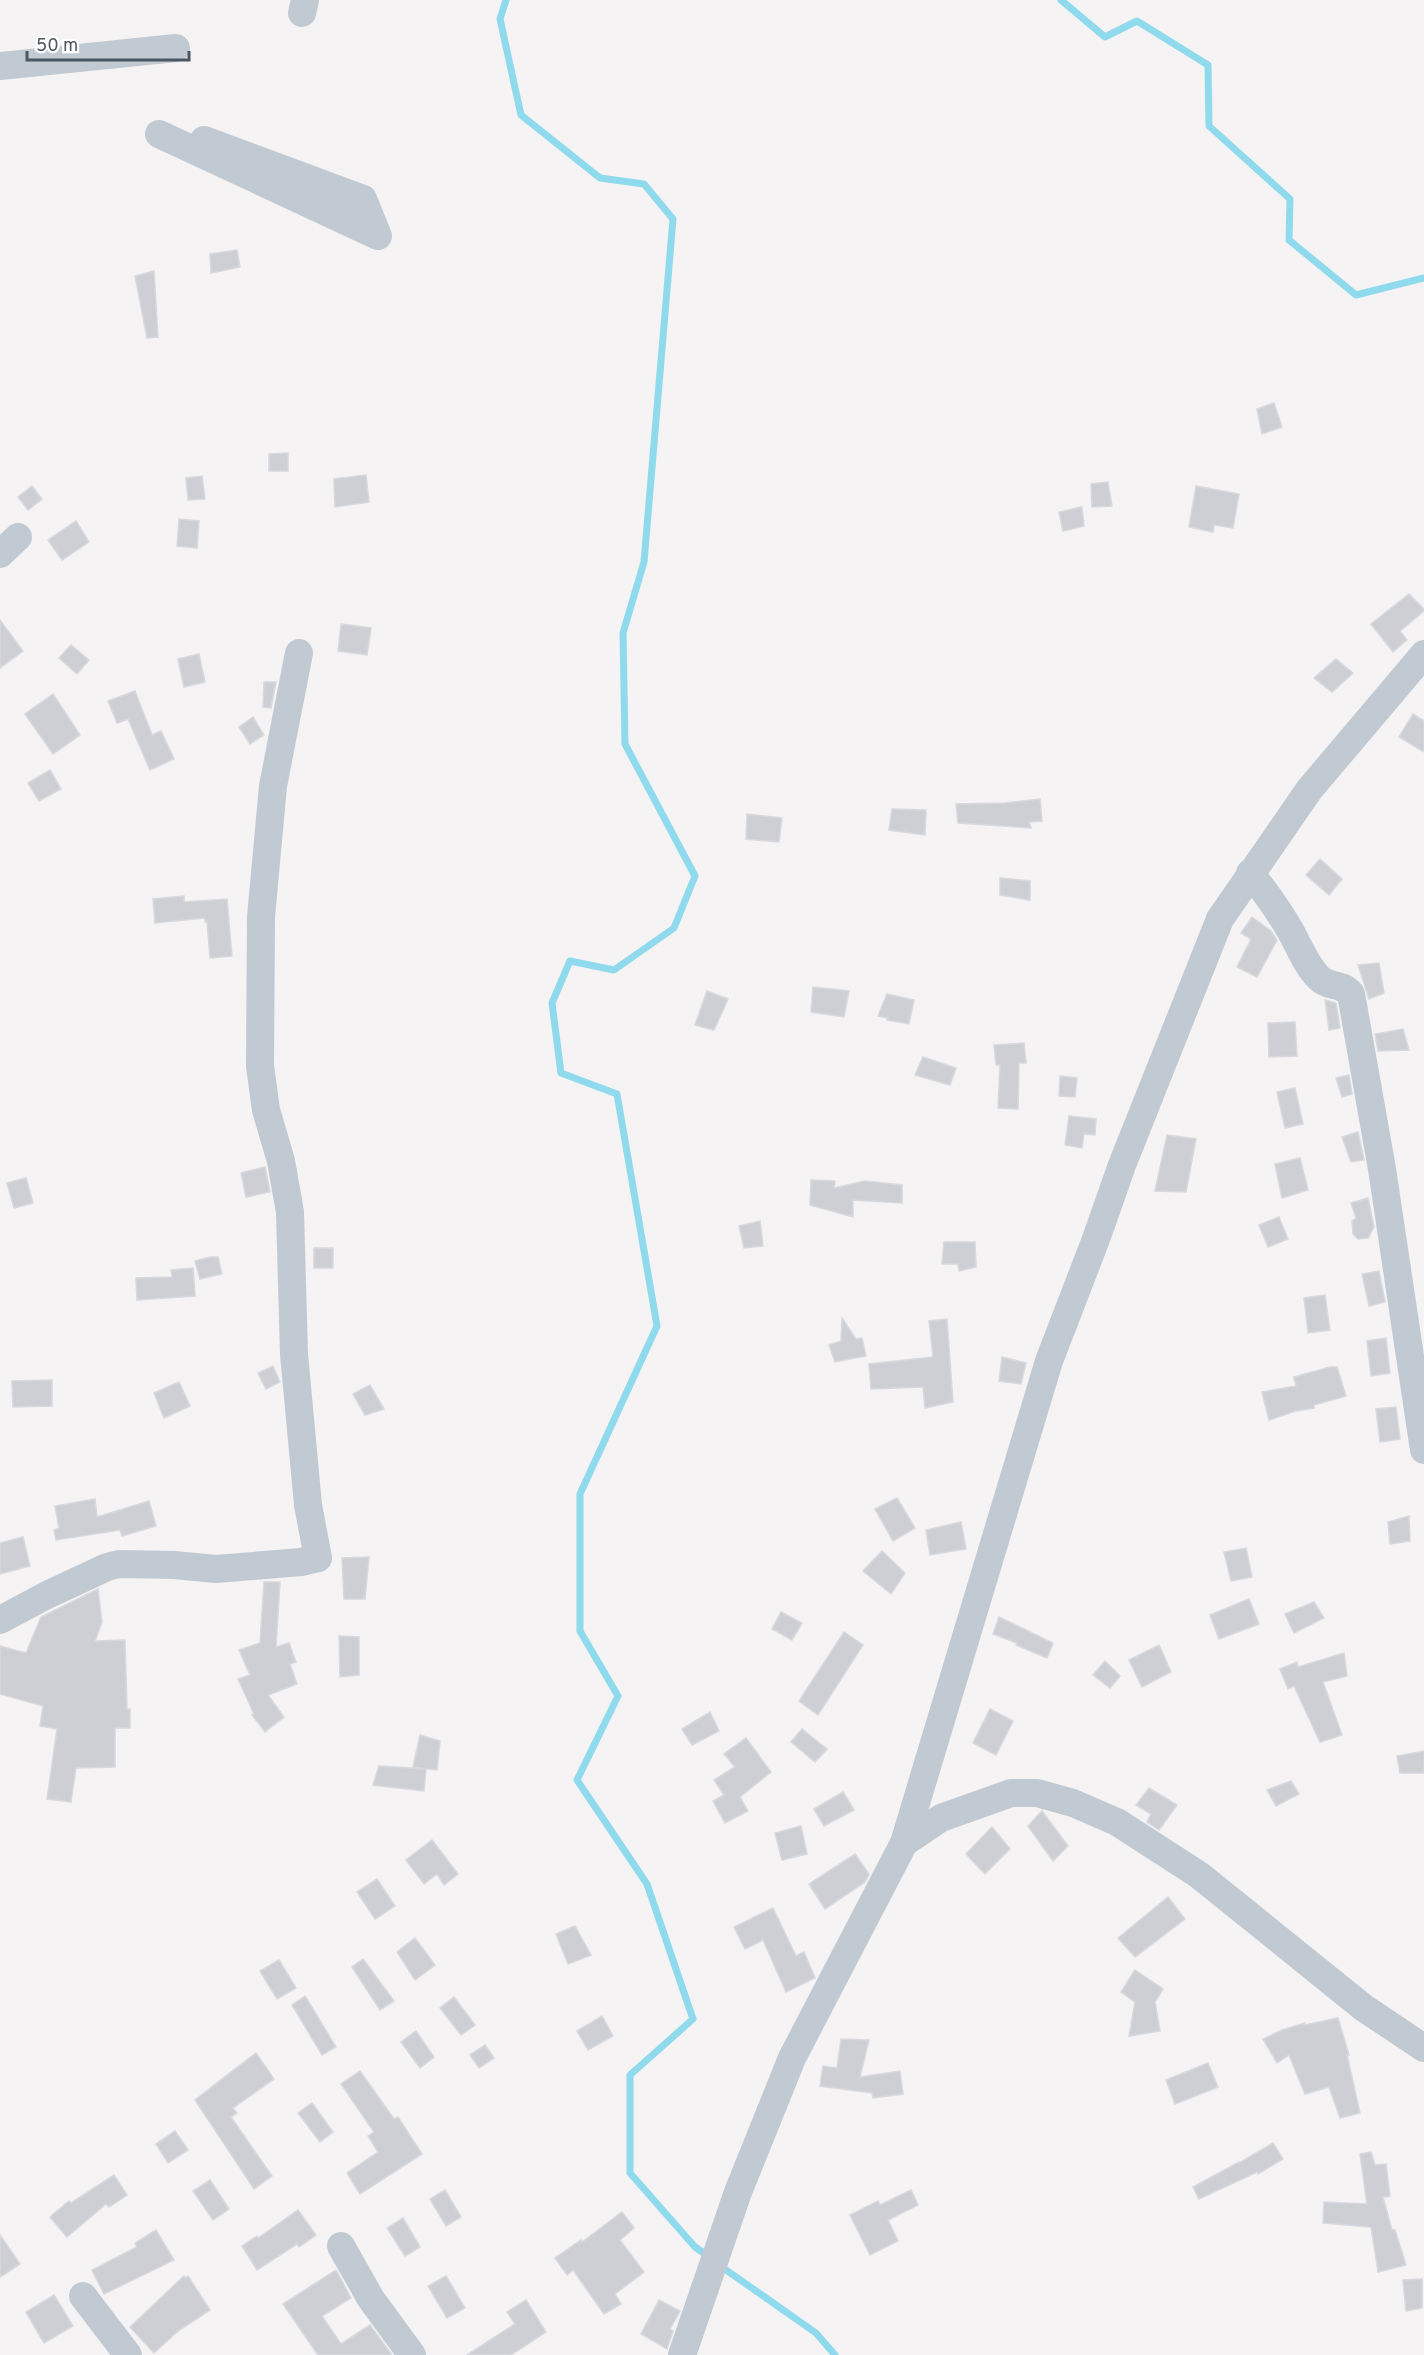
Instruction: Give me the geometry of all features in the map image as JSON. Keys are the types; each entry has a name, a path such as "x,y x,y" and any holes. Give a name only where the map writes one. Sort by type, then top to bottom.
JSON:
{"street":[{"path":"0,66 176,48"},
{"path":"159,134 378,236 363,199 204,140"},
{"path":"0,1620 46,1595 107,1567 119,1564 174,1565 216,1569 318,1558 308,1505 294,1354 290,1212 281,1161 266,1110 260,1066 261,917 273,786 299,653"},
{"path":"682,2355 738,2192 792,2058 904,1843 1049,1361 1122,1165 1220,918 1309,790 1424,654"},
{"path":"1250,873 1268,894 1307,962 1319,978 1327,984 1345,987 1351,993 1382,1169 1424,1449"},
{"path":"904,1843 941,1818 1011,1793 1037,1793 1072,1803 1117,1822 1199,1875 1364,2008 1424,2049"},
{"path":"341,2246 371,2300 412,2355"},
{"path":"83,2296 128,2355"}],"building":[{"path":"237,250 240,267 211,273 210,254"},
{"path":"154,271 158,337 147,338 135,276"},
{"path":"1274,403 1282,427 1262,434 1257,409"},
{"path":"288,453 288,471 269,471 269,454"},
{"path":"366,475 369,502 335,507 334,479"},
{"path":"202,476 205,499 188,500 186,478"},
{"path":"1108,482 1112,506 1092,507 1091,484"},
{"path":"32,486 42,499 28,510 18,497"},
{"path":"1196,486 1239,494 1233,528 1214,525 1213,532 1189,527"},
{"path":"1082,507 1084,526 1063,531 1059,512"},
{"path":"179,519 199,521 197,548 177,546"},
{"path":"76,521 89,542 62,560 48,540"},
{"path":"1409,594 1424,611 1400,631 1407,640 1393,652 1371,624"},
{"path":"0,620 23,651 0,668"},
{"path":"341,624 371,628 367,655 338,651"},
{"path":"71,645 89,660 77,674 59,658"},
{"path":"199,654 205,682 184,687 178,659"},
{"path":"1336,659 1353,673 1332,692 1314,678"},
{"path":"264,682 276,682 271,708 263,707"},
{"path":"135,691 152,735 161,731 174,759 150,770 128,719 117,723 108,701"},
{"path":"53,694 80,735 53,754 25,714"},
{"path":"1413,714 1424,721 1424,752 1399,737"},
{"path":"253,717 264,735 250,744 239,727"},
{"path":"50,770 61,789 39,801 28,783"},
{"path":"1040,799 1042,821 1029,822 1031,828 958,823 956,804 1005,803"},
{"path":"892,809 926,810 925,835 889,830"},
{"path":"747,814 782,818 779,842 746,839"},
{"path":"1320,859 1342,879 1329,895 1306,875"},
{"path":"1000,878 1030,881 1030,900 1000,895"},
{"path":"184,896 184,902 227,899 232,956 210,958 205,918 155,923 153,899"},
{"path":"1252,917 1271,931 1277,940 1257,977 1237,967 1251,939 1241,933"},
{"path":"1379,963 1384,993 1369,999 1358,965"},
{"path":"813,987 849,991 844,1017 811,1012"},
{"path":"707,991 728,999 714,1030 695,1025"},
{"path":"887,994 914,1000 909,1024 878,1016"},
{"path":"1325,1000 1336,1003 1340,1028 1329,1030"},
{"path":"1295,1022 1297,1056 1269,1057 1268,1023"},
{"path":"1403,1029 1409,1050 1378,1051 1375,1034"},
{"path":"1024,1043 1026,1063 1019,1063 1018,1109 998,1108 1000,1065 996,1065 994,1045"},
{"path":"923,1057 956,1068 950,1085 915,1075"},
{"path":"1349,1075 1352,1094 1342,1097 1336,1078"},
{"path":"1060,1076 1077,1078 1075,1097 1059,1096"},
{"path":"1295,1088 1303,1124 1285,1128 1277,1092"},
{"path":"1069,1116 1096,1119 1095,1135 1084,1134 1082,1148 1065,1145"},
{"path":"1358,1132 1364,1160 1351,1162 1342,1137"},
{"path":"1167,1135 1196,1139 1186,1192 1155,1191"},
{"path":"1300,1158 1308,1190 1282,1198 1275,1164"},
{"path":"265,1167 270,1192 246,1197 241,1173"},
{"path":"26,1178 33,1203 14,1208 7,1183"},
{"path":"811,1180 835,1181 834,1188 865,1181 902,1185 902,1203 853,1200 853,1217 810,1205"},
{"path":"1368,1198 1374,1227 1368,1238 1358,1239 1353,1234 1352,1221 1356,1218 1351,1203"},
{"path":"1279,1217 1288,1239 1268,1247 1259,1225"},
{"path":"760,1221 763,1246 744,1248 739,1226"},
{"path":"944,1242 975,1242 976,1267 959,1271 958,1264 942,1264"},
{"path":"314,1248 333,1248 333,1268 314,1268"},
{"path":"218,1257 222,1274 200,1279 195,1261"},
{"path":"193,1268 195,1296 137,1300 136,1278 172,1277 171,1270"},
{"path":"1379,1271 1385,1302 1369,1306 1362,1274"},
{"path":"1325,1295 1330,1330 1308,1333 1304,1298"},
{"path":"842,1318 856,1339 862,1338 866,1356 835,1362 829,1345 841,1341"},
{"path":"947,1319 953,1402 925,1408 923,1387 871,1389 869,1364 933,1357 929,1321"},
{"path":"1386,1338 1390,1373 1371,1376 1367,1341"},
{"path":"1002,1357 1026,1363 1021,1384 999,1381"},
{"path":"273,1366 280,1382 266,1389 258,1373"},
{"path":"1337,1367 1346,1396 1314,1405 1314,1408 1269,1420 1262,1392 1296,1386 1294,1377"},
{"path":"52,1380 52,1406 13,1407 12,1381"},
{"path":"179,1382 190,1406 164,1418 154,1393"},
{"path":"370,1385 384,1409 365,1415 353,1394"},
{"path":"1396,1407 1400,1439 1380,1442 1376,1409"},
{"path":"897,1498 915,1528 893,1541 875,1509"},
{"path":"95,1499 97,1517 149,1501 156,1526 122,1536 120,1530 56,1540 54,1530 59,1528 55,1506"},
{"path":"1409,1516 1410,1541 1390,1544 1388,1522"},
{"path":"961,1522 966,1549 930,1555 926,1530"},
{"path":"23,1537 30,1566 0,1574 0,1543"},
{"path":"1246,1548 1252,1577 1231,1581 1224,1552"},
{"path":"882,1551 905,1573 891,1594 863,1571"},
{"path":"369,1557 365,1599 344,1599 342,1558"},
{"path":"264,1582 280,1582 276,1647 289,1643 296,1662 290,1664 297,1684 268,1695 284,1717 265,1732 252,1715 254,1714 238,1679 250,1675 239,1650 260,1643"},
{"path":"98,1589 102,1622 95,1641 125,1640 127,1709 130,1709 130,1728 115,1728 115,1767 76,1768 71,1802 47,1799 57,1729 40,1726 43,1706 0,1694 0,1646 26,1653 41,1617"},
{"path":"1249,1599 1259,1624 1219,1639 1210,1615"},
{"path":"1314,1602 1324,1618 1294,1633 1285,1614"},
{"path":"781,1612 802,1623 792,1640 772,1629"},
{"path":"999,1617 1053,1643 1047,1658 993,1634"},
{"path":"844,1632 863,1645 818,1715 799,1701"},
{"path":"339,1636 359,1637 359,1675 340,1677"},
{"path":"1159,1645 1171,1672 1142,1687 1129,1660"},
{"path":"1344,1653 1347,1676 1323,1682 1342,1735 1320,1742 1294,1686 1288,1689 1280,1669 1297,1662 1298,1667"},
{"path":"1105,1661 1120,1676 1110,1688 1093,1675"},
{"path":"990,1709 1013,1721 996,1755 973,1743"},
{"path":"710,1712 719,1731 692,1745 682,1729"},
{"path":"802,1729 827,1749 815,1762 791,1742"},
{"path":"420,1735 440,1741 437,1770 413,1767"},
{"path":"746,1738 771,1772 740,1797 748,1811 725,1823 713,1801 724,1795 714,1780 735,1767 724,1754"},
{"path":"1424,1751 1424,1773 1400,1773 1397,1756"},
{"path":"379,1766 426,1769 424,1791 373,1785"},
{"path":"1291,1781 1299,1794 1276,1806 1267,1790"},
{"path":"1149,1788 1177,1805 1159,1830 1147,1822 1151,1814 1136,1805"},
{"path":"843,1792 854,1810 824,1826 814,1809"},
{"path":"1042,1811 1068,1846 1053,1861 1028,1826"},
{"path":"801,1826 807,1854 782,1860 775,1833"},
{"path":"992,1827 1010,1849 985,1874 966,1854"},
{"path":"432,1840 458,1874 444,1885 437,1874 424,1884 406,1860"},
{"path":"855,1854 869,1874 865,1882 825,1909 809,1884"},
{"path":"377,1879 395,1906 375,1919 357,1892"},
{"path":"1168,1897 1185,1919 1135,1957 1118,1938"},
{"path":"773,1908 796,1956 804,1952 815,1978 786,1992 763,1940 745,1949 734,1927"},
{"path":"575,1926 591,1955 568,1964 556,1934"},
{"path":"415,1938 435,1965 415,1980 397,1952"},
{"path":"363,1959 394,2001 380,2010 352,1967"},
{"path":"279,1960 296,1988 277,1999 260,1971"},
{"path":"1135,1970 1163,1989 1155,2002 1160,2031 1129,2036 1135,2002 1121,1992"},
{"path":"305,1996 336,2047 322,2055 292,2005"},
{"path":"454,1997 475,2025 461,2035 440,2008"},
{"path":"602,2016 613,2036 588,2050 577,2031"},
{"path":"1338,2018 1349,2055 1347,2055 1360,2113 1340,2118 1329,2087 1305,2094 1289,2055 1277,2063 1263,2039 1305,2023 1305,2025"},
{"path":"416,2031 434,2057 420,2068 401,2042"},
{"path":"841,2039 869,2040 860,2077 900,2071 903,2094 873,2098 872,2093 820,2086 823,2066 837,2068"},
{"path":"485,2045 494,2058 479,2068 470,2055"},
{"path":"256,2053 274,2079 233,2108 237,2113 231,2117 272,2176 254,2189 195,2100"},
{"path":"1208,2063 1218,2087 1175,2104 1166,2080"},
{"path":"360,2071 394,2119 398,2117 422,2154 360,2194 347,2173 378,2152 368,2136 374,2132 341,2084"},
{"path":"312,2103 333,2132 320,2142 298,2113"},
{"path":"175,2131 188,2150 168,2163 156,2144"},
{"path":"1273,2143 1283,2159 1258,2174 1257,2172 1199,2199 1193,2187"},
{"path":"1371,2152 1375,2165 1386,2164 1390,2196 1383,2197 1392,2230 1395,2230 1406,2265 1378,2272 1371,2227 1323,2223 1324,2202 1367,2204 1360,2154"},
{"path":"114,2175 127,2195 109,2207 106,2204 67,2237 50,2217 69,2201 71,2203"},
{"path":"210,2180 229,2209 213,2220 193,2191"},
{"path":"445,2190 461,2217 446,2226 430,2199"},
{"path":"911,2190 918,2205 888,2220 898,2241 870,2255 850,2215 878,2201 880,2205"},
{"path":"298,2210 316,2235 299,2247 297,2244 257,2270 242,2246 257,2236 258,2238"},
{"path":"622,2212 634,2228 620,2240 644,2272 615,2294 621,2304 604,2314 573,2270 567,2275 555,2258 581,2240 582,2242"},
{"path":"403,2218 420,2247 405,2256 387,2228"},
{"path":"156,2230 174,2260 104,2294 92,2270 137,2247 135,2243"},
{"path":"0,2235 20,2264 0,2277"},
{"path":"336,2270 351,2298 322,2316 341,2344 370,2325 392,2355 318,2355 283,2304"},
{"path":"184,2276 185,2278 188,2276 210,2310 178,2331 154,2353 130,2327"},
{"path":"446,2276 465,2308 447,2318 428,2286"},
{"path":"1422,2279 1422,2308 1406,2311 1403,2280"},
{"path":"54,2295 73,2326 44,2343 26,2312"},
{"path":"526,2300 546,2332 511,2355 467,2355 515,2324 507,2312"},
{"path":"659,2300 680,2311 670,2329 673,2331 667,2349 641,2334"}],"waterway":[{"path":"506,0 500,19 521,115 600,178 644,184 673,219 644,562 623,633 625,744 695,876 674,928 614,970 570,961 552,1003 561,1073 617,1094 657,1326 580,1494 580,1631 618,1696 577,1780 647,1884 693,2019 630,2075 630,2173 695,2247 708,2256"},
{"path":"1061,0 1105,37 1137,21 1208,65 1209,126 1290,199 1289,240 1356,295 1424,278"},
{"path":"719,2265 816,2333 835,2355"}]}
